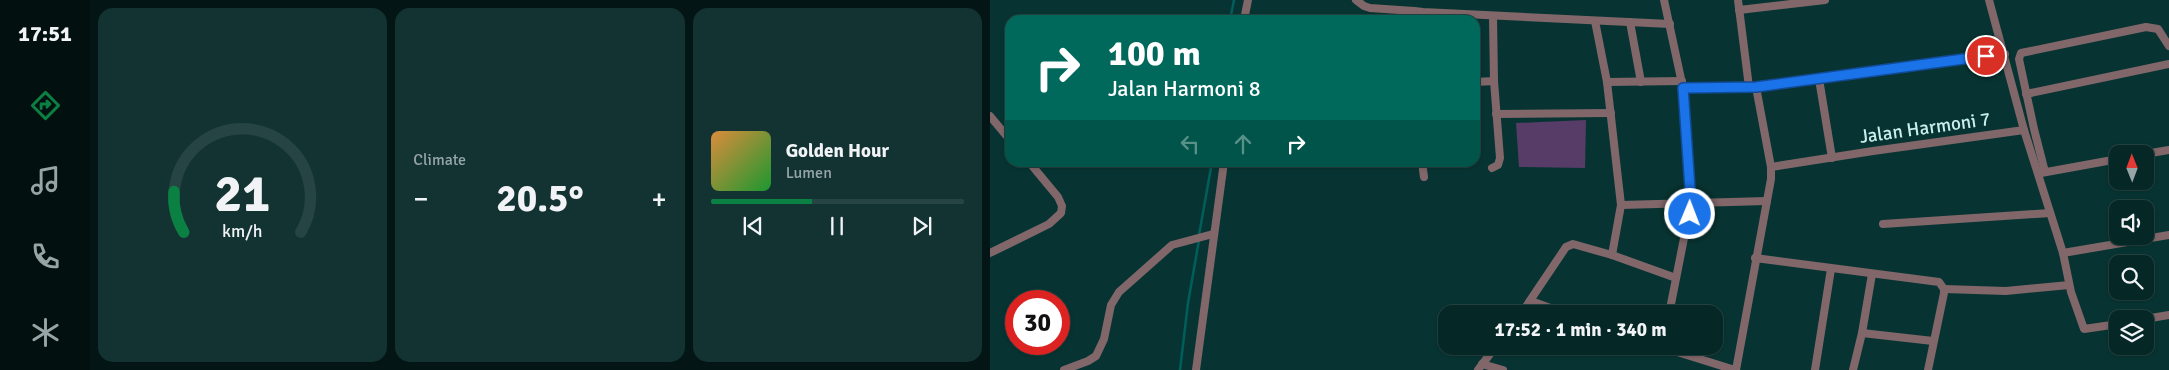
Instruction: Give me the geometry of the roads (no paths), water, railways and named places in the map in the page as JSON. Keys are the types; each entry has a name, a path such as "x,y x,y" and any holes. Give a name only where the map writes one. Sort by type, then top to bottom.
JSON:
{"street":[{"path":"1245,15 1248,0"},
{"path":"1356,0 1370,8 1467,15"},
{"path":"1664,0 1682,85 1691,203 1671,305"},
{"path":"1687,355 1736,370 1755,258 1767,201 1771,168 1752,87 1738,0"},
{"path":"1739,10 1825,0"},
{"path":"1989,0 2024,130 2041,172"},
{"path":"1414,11 1414,15"},
{"path":"1480,16 1670,24"},
{"path":"1492,168 1498,164 1500,158 1494,81 1493,17"},
{"path":"1595,21 1607,82 1621,205 1612,255"},
{"path":"1630,22 1641,82"},
{"path":"2109,325 2084,329 2069,285 2063,253 2050,213 2018,59 2021,52 2146,27 2158,29 2169,46"},
{"path":"1607,82 1752,87 2005,54"},
{"path":"2026,94 2169,64"},
{"path":"1819,79 1832,158"},
{"path":"1480,82 1494,81"},
{"path":"1496,114 1611,113"},
{"path":"990,116 1005,134"},
{"name":"Jalan Harmoni 7","path":"1771,168 1873,151 2024,130"},
{"path":"2154,152 2169,150"},
{"path":"2041,172 2109,161"},
{"path":"990,254 1049,224 1061,213 1062,206 1058,197 1033,167"},
{"path":"1196,370 1223,167"},
{"path":"1423,167 1424,177"},
{"path":"1621,205 1767,201"},
{"path":"1883,224 2050,213"},
{"path":"1064,370 1096,356 1104,339 1114,296 1172,245 1213,234"},
{"path":"2063,253 2169,235"},
{"path":"1528,305 1570,244 1612,255 1676,278"},
{"path":"1755,258 1939,282 1944,289 1928,370"},
{"path":"1815,370 1831,269"},
{"path":"1853,370 1862,333 1872,274"},
{"path":"1944,289 2006,291 2069,285"},
{"path":"1531,301 1542,305"},
{"path":"2154,318 2169,316"},
{"path":"1862,333 1933,341"},
{"path":"1489,355 1480,367 1502,370"}],"waterway":[{"path":"1231,15 1234,0"},
{"path":"1199,235 1211,167"},
{"path":"1180,370 1188,303 1199,240"}]}
